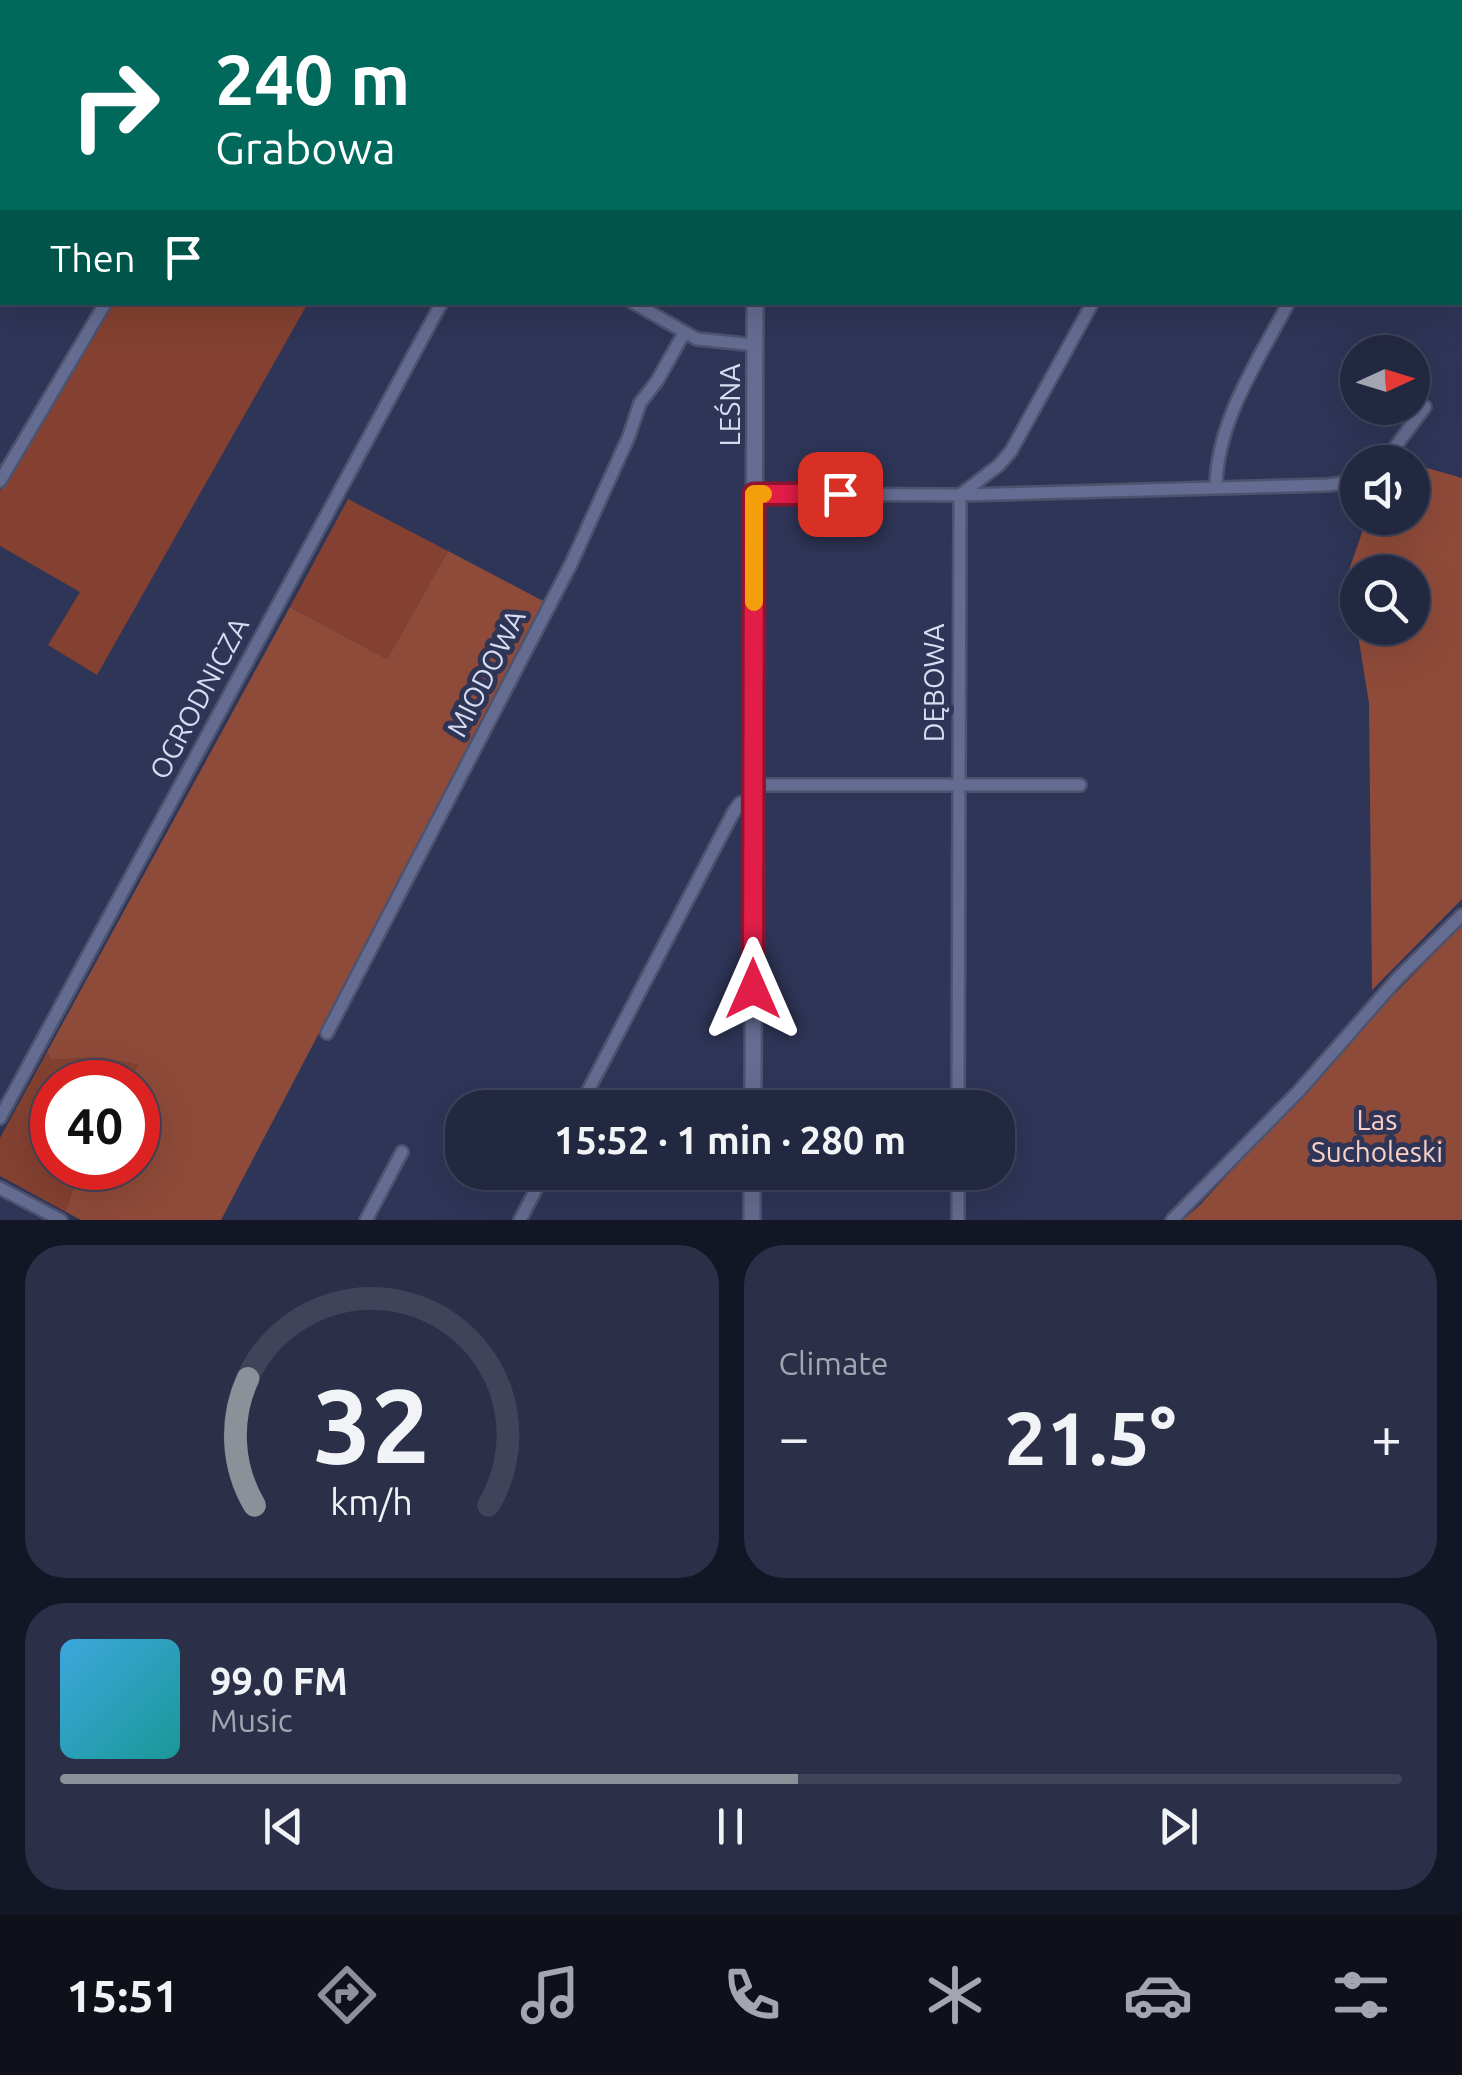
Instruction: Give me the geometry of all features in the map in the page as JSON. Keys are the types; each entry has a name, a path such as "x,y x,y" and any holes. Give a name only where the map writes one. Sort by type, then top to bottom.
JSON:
{"street":[{"path":"0,481 104,305"},
{"name":"OGRODNICZA","path":"0,1118 440,305"},
{"path":"637,305 697,339 755,345"},
{"name":"LEŚNA","path":"753,1090 755,305"},
{"path":"960,495 999,465 1021,436 1091,305"},
{"path":"1216,486 1216,470 1236,402 1287,305"},
{"name":"MIODOWA","path":"327,1033 571,564 640,403 684,334"},
{"path":"1397,445 1412,425"},
{"path":"754,494 960,495 1340,483"},
{"name":"DĘBOWA","path":"958,1090 960,495"},
{"path":"588,1090 732,813 754,793 1080,786"},
{"path":"1172,1220 1298,1092 1398,978 1462,915"},
{"path":"366,1220 402,1152"},
{"path":"0,1188 61,1220"},
{"path":"520,1220 536,1190"},
{"path":"752,1190 752,1220"},
{"path":"958,1190 958,1220"}],"shaded area":[{"path":"111,305 307,305 97,675 48,645 80,592 0,546 0,491"},
{"path":"348,499 448,551 387,659 290,607"},
{"path":"101,1057 116,1060 52,1060"},
{"path":"30,1083 30,1190 72,1190 66,1212 0,1176 0,1138"}],"green space":[{"path":"1430,469 1462,478 1462,899 1372,990 1369,703 1360,645 1430,645 1430,555 1354,555 1361,535 1430,535"},
{"path":"448,551 545,602 221,1220 81,1220 66,1212 72,1190 160,1190 160,1060 52,1060 47,1052 290,607 387,659"},
{"name":"Las Sucholeski","path":"1462,925 1462,1220 1183,1220 1373,1016"}],"slow traffic":[{"path":"754,602 754,494 763,494"}],"route":[{"path":"753,989 754,494 840,494"}]}
